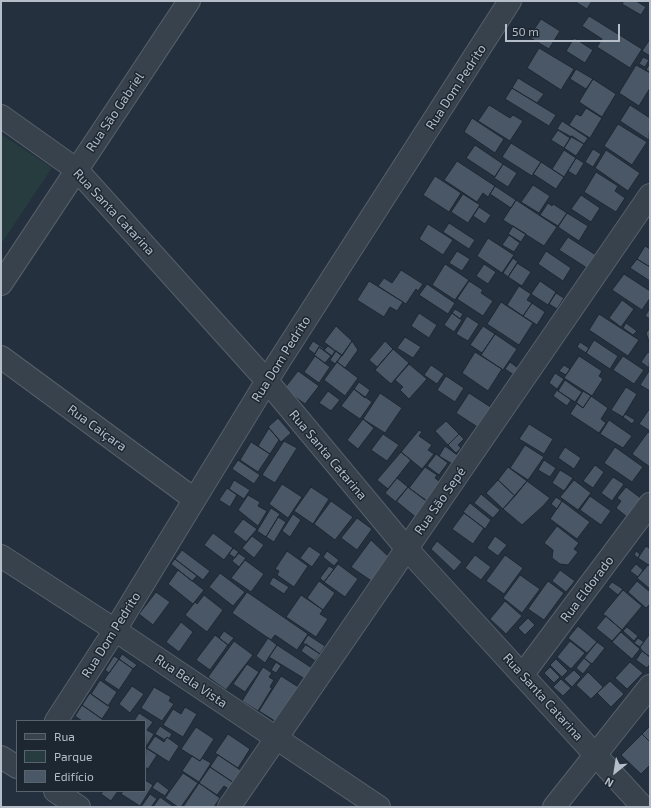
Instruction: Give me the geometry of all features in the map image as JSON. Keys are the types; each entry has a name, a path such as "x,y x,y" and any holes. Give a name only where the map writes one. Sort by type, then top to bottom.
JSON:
{"street":[{"name":"Rua São Gabriel","path":"1,284 189,1"},
{"name":"Rua Dom Pedrito","path":"57,720 115,630 267,381 510,1"},
{"name":"Rua Santa Catarina","path":"1,116 77,170 267,381 407,549 523,674 643,807"},
{"name":"Rua São Sepé","path":"229,807 650,195"},
{"name":"Rua Caiçara","path":"1,357 194,499"},
{"name":"Rua Eldorado","path":"523,674 650,504"},
{"name":"Rua Bela Vista","path":"1,556 115,630 380,807"},
{"path":"554,807 650,686"},
{"path":"1,757 16,766"},
{"path":"56,792 79,807"}],"green space":[{"path":"1,134 52,168 1,244"}],"building":[{"path":"574,1 592,1 587,9"},
{"path":"624,1 636,1 646,7 641,15 622,4"},
{"path":"589,16 642,49 630,68 597,47 602,39 582,26"},
{"path":"541,19 560,31 549,49 529,37"},
{"path":"574,38 593,50 585,63 566,51"},
{"path":"650,39 650,56 642,51"},
{"path":"539,48 574,69 561,90 527,68"},
{"path":"643,57 649,60 645,67 639,64"},
{"path":"650,63 650,72 646,70"},
{"path":"636,65 650,73 650,88 639,106 619,93"},
{"path":"576,69 593,79 586,89 570,79"},
{"path":"518,78 544,94 537,103 512,88"},
{"path":"593,79 616,94 602,117 579,102"},
{"path":"512,88 556,115 549,126 505,99"},
{"path":"489,105 510,118 513,115 523,121 510,141 478,121"},
{"path":"630,105 650,118 649,140 620,121"},
{"path":"586,108 602,118 590,138 569,125 576,114 581,116"},
{"path":"472,118 504,139 495,153 464,132"},
{"path":"562,121 588,138 584,144 557,129"},
{"path":"618,124 647,142 632,165 604,146"},
{"path":"558,130 570,138 564,148 551,140"},
{"path":"572,136 584,144 576,156 564,148"},
{"path":"511,143 541,162 532,176 502,157"},
{"path":"475,145 503,164 495,177 466,158"},
{"path":"593,149 601,154 593,167 585,162"},
{"path":"564,150 576,158 564,177 552,169"},
{"path":"606,150 640,173 628,191 595,168"},
{"path":"576,158 584,163 576,176 568,171"},
{"path":"457,161 495,186 488,197 483,193 477,202 444,180"},
{"path":"541,162 564,177 556,189 533,174"},
{"path":"503,164 517,173 508,187 494,178"},
{"path":"596,172 618,186 615,191 625,198 616,212 584,192"},
{"path":"435,176 461,193 449,212 423,195"},
{"path":"533,185 550,196 539,213 521,202"},
{"path":"495,186 516,200 511,208 490,194"},
{"path":"463,194 480,205 468,223 451,212"},
{"path":"581,195 600,208 591,222 571,209"},
{"path":"516,200 557,227 544,246 503,220"},
{"path":"548,203 552,206 553,204 567,213 558,226 540,215"},
{"path":"479,207 491,215 485,224 473,216"},
{"path":"567,213 588,226 579,241 558,227"},
{"path":"449,223 475,240 469,249 443,232"},
{"path":"428,224 453,240 443,255 419,239"},
{"path":"513,226 526,234 521,242 508,234"},
{"path":"509,235 520,243 514,252 502,245"},
{"path":"568,237 599,257 590,270 559,250"},
{"path":"488,238 514,255 502,273 477,256"},
{"path":"645,246 650,249 650,267 637,259"},
{"path":"457,251 470,259 462,271 449,263"},
{"path":"546,251 571,268 563,281 538,264"},
{"path":"513,258 518,262 508,277 503,273"},
{"path":"637,259 650,267 650,281 630,268"},
{"path":"517,263 531,272 522,286 508,277"},
{"path":"445,264 469,280 455,300 432,285"},
{"path":"484,264 496,272 488,284 476,276"},
{"path":"401,270 423,284 418,291 416,289 406,304 378,286 384,278 392,283"},
{"path":"624,274 650,291 650,298 642,310 612,290"},
{"path":"369,281 403,302 397,311 390,307 384,317 357,300"},
{"path":"469,281 483,290 481,293 493,301 483,316 457,299"},
{"path":"540,281 556,292 548,305 531,294"},
{"path":"427,284 455,303 448,314 419,295"},
{"path":"519,286 531,294 527,300 532,303 523,316 507,305"},
{"path":"556,293 564,298 557,309 549,304"},
{"path":"622,300 634,309 621,327 609,318"},
{"path":"501,302 533,323 519,345 487,324"},
{"path":"532,303 545,312 537,325 523,316"},
{"path":"650,308 650,319 645,316"},
{"path":"455,309 463,314 460,319 452,313"},
{"path":"419,313 437,325 429,338 411,326"},
{"path":"452,313 462,320 454,332 444,325"},
{"path":"599,314 639,340 628,356 589,330"},
{"path":"467,316 479,324 468,341 456,334"},
{"path":"626,323 637,331 633,335 623,328"},
{"path":"336,326 352,341 342,356 324,342"},
{"path":"483,326 495,334 482,353 470,345"},
{"path":"650,328 650,344 646,333"},
{"path":"495,334 517,349 503,370 481,355"},
{"path":"405,337 421,347 413,358 397,348"},
{"path":"594,340 618,356 610,369 586,353"},
{"path":"313,341 325,349 324,350 319,347 315,354 308,349"},
{"path":"352,341 358,350 345,368 337,362"},
{"path":"385,341 393,349 377,367 369,360"},
{"path":"580,342 589,348 586,353 577,347"},
{"path":"328,346 335,351 332,356 324,350"},
{"path":"319,347 331,356 325,363 314,355"},
{"path":"393,349 409,363 391,384 375,370"},
{"path":"336,351 342,355 335,364 330,360"},
{"path":"475,352 502,369 488,391 462,373"},
{"path":"648,352 650,353 649,368 641,362"},
{"path":"315,356 330,367 319,383 304,372"},
{"path":"579,356 602,371 599,376 603,379 592,396 564,378"},
{"path":"623,356 644,370 634,384 613,370"},
{"path":"337,362 358,378 345,396 324,380"},
{"path":"510,362 518,368 514,375 505,369"},
{"path":"409,364 427,379 409,399 400,390 403,387 395,380"},
{"path":"431,365 444,374 437,384 424,375"},
{"path":"564,365 570,369 566,375 559,371"},
{"path":"298,371 319,386 305,404 284,389"},
{"path":"649,371 650,372 650,391 640,385"},
{"path":"555,373 564,379 557,389 549,383"},
{"path":"446,376 464,388 455,402 437,390"},
{"path":"565,380 582,392 575,402 558,391"},
{"path":"359,382 370,390 365,398 354,389"},
{"path":"626,387 637,394 623,417 611,410"},
{"path":"354,389 372,402 360,419 341,406"},
{"path":"557,390 571,400 567,406 553,396"},
{"path":"328,391 340,400 331,411 319,403"},
{"path":"583,391 591,396 583,408 576,403"},
{"path":"380,393 402,408 385,433 363,419"},
{"path":"469,393 492,408 479,428 456,413"},
{"path":"591,396 608,408 601,419 606,423 599,433 570,414 577,403 583,408"},
{"path":"650,408 650,431 639,424"},
{"path":"625,414 635,420 632,424 623,417"},
{"path":"278,418 291,433 281,442 268,427"},
{"path":"363,419 374,428 358,449 347,440"},
{"path":"609,420 632,436 623,448 600,434"},
{"path":"446,421 459,434 448,445 435,431"},
{"path":"529,424 553,439 544,454 519,439"},
{"path":"269,428 279,440 270,454 258,446"},
{"path":"419,430 422,432 419,436 432,445 428,450 434,454 422,469 401,452"},
{"path":"648,432 650,433 650,467 632,454"},
{"path":"383,434 399,445 387,461 371,450"},
{"path":"459,434 464,439 458,445 461,448 456,453 448,445"},
{"path":"284,441 297,448 275,483 262,475"},
{"path":"251,442 270,454 258,472 240,460"},
{"path":"525,445 544,457 528,480 510,468"},
{"path":"445,446 464,460 459,468 439,456"},
{"path":"565,447 581,458 574,469 558,458"},
{"path":"615,447 643,467 632,482 604,463"},
{"path":"401,452 411,460 388,489 377,480"},
{"path":"436,454 448,463 439,475 427,466"},
{"path":"238,460 260,475 254,484 232,469"},
{"path":"544,460 556,468 550,477 538,470"},
{"path":"595,465 604,472 593,488 583,481"},
{"path":"425,467 437,475 435,478 443,484 430,503 409,488"},
{"path":"508,467 527,481 515,496 498,480"},
{"path":"560,470 573,478 564,491 552,483"},
{"path":"613,477 624,484 612,501 601,493"},
{"path":"397,478 408,487 396,502 385,493"},
{"path":"234,480 250,490 244,499 229,489"},
{"path":"498,480 515,496 503,509 486,493"},
{"path":"574,480 591,493 578,510 560,497"},
{"path":"527,481 550,498 522,525 503,509"},
{"path":"282,484 302,497 288,518 269,504"},
{"path":"311,487 329,499 313,524 294,511"},
{"path":"408,487 430,504 418,519 396,501"},
{"path":"626,487 642,499 627,517 616,508 621,501 617,498"},
{"path":"227,488 237,495 230,507 219,500"},
{"path":"481,494 500,510 493,518 474,503"},
{"path":"248,495 260,502 258,506 267,511 258,526 238,510"},
{"path":"590,496 611,511 601,525 580,510"},
{"path":"556,497 562,501 557,509 551,504"},
{"path":"331,501 353,517 335,540 314,524"},
{"path":"562,501 590,522 577,539 550,519"},
{"path":"470,503 491,520 485,529 463,512"},
{"path":"271,508 280,514 266,537 257,531"},
{"path":"464,513 484,528 473,544 452,529"},
{"path":"293,514 301,520 290,537 282,531"},
{"path":"278,517 286,522 274,542 266,537"},
{"path":"357,518 372,529 357,550 341,538"},
{"path":"243,519 257,529 246,542 233,532"},
{"path":"557,526 579,543 574,549 578,552 568,565 560,564 552,558 553,550 544,543"},
{"path":"213,533 233,548 224,560 204,545"},
{"path":"252,536 264,545 254,558 242,548"},
{"path":"495,536 507,545 498,556 487,548"},
{"path":"371,540 390,558 373,582 351,567"},
{"path":"437,541 462,562 454,571 431,549"},
{"path":"309,546 321,554 312,567 300,558"},
{"path":"646,546 650,549 650,566 638,558"},
{"path":"233,548 239,552 235,558 229,554"},
{"path":"182,550 210,571 203,580 175,559"},
{"path":"287,551 308,566 294,587 277,575 279,571 275,569"},
{"path":"327,551 339,560 334,566 323,557"},
{"path":"636,551 640,554 638,558 634,555"},
{"path":"238,553 246,558 239,567 232,561"},
{"path":"475,555 491,567 481,580 465,568"},
{"path":"505,555 523,568 504,594 486,581"},
{"path":"175,559 197,576 192,581 171,564"},
{"path":"245,560 264,574 251,592 231,578"},
{"path":"338,564 358,579 345,597 324,582"},
{"path":"636,564 643,570 638,577 630,571"},
{"path":"648,565 650,567 650,589 637,578"},
{"path":"329,566 334,569 324,582 320,578"},
{"path":"178,570 204,590 193,604 168,584"},
{"path":"560,570 575,581 566,592 552,581"},
{"path":"220,573 245,592 233,606 209,587"},
{"path":"520,575 540,589 522,613 503,598"},
{"path":"273,577 289,587 284,594 269,584"},
{"path":"319,581 335,593 323,610 307,598"},
{"path":"548,581 564,593 544,620 528,609"},
{"path":"637,581 650,592 650,604 646,608 628,592"},
{"path":"612,582 623,589 618,595 608,587"},
{"path":"623,590 642,606 622,630 603,614"},
{"path":"156,592 170,602 153,625 139,614"},
{"path":"247,592 308,634 297,650 275,635 271,640 232,613"},
{"path":"204,595 223,610 207,632 185,615 195,602 197,604"},
{"path":"301,595 323,610 320,614 328,619 316,637 286,617"},
{"path":"505,601 522,616 506,634 490,619"},
{"path":"606,616 622,630 612,641 596,628"},
{"path":"528,618 535,625 525,635 518,628"},
{"path":"181,622 193,632 179,652 166,642"},
{"path":"578,626 597,642 587,653 568,638"},
{"path":"627,627 638,636 634,641 623,631"},
{"path":"224,631 234,638 228,645 219,638"},
{"path":"621,632 640,649 632,659 612,642"},
{"path":"215,635 228,645 210,670 196,660"},
{"path":"308,635 325,646 320,654 303,643"},
{"path":"649,635 650,657 642,651 640,647"},
{"path":"268,638 277,645 265,663 256,656"},
{"path":"638,638 644,642 640,647 634,643"},
{"path":"234,641 253,655 226,690 208,677"},
{"path":"570,641 585,653 571,669 557,657"},
{"path":"597,642 605,648 592,664 584,658"},
{"path":"306,644 320,654 315,661 301,651"},
{"path":"277,645 312,668 305,679 269,657"},
{"path":"642,651 650,657 650,664 647,668 636,660"},
{"path":"122,654 137,665 133,669 119,659"},
{"path":"114,656 119,659 109,673 105,670"},
{"path":"584,658 591,664 583,674 576,668"},
{"path":"119,659 133,669 119,690 104,680"},
{"path":"556,659 568,671 562,677 550,665"},
{"path":"276,662 281,666 276,673 271,670"},
{"path":"630,662 643,673 627,689 615,678"},
{"path":"247,664 259,672 245,692 233,684"},
{"path":"263,667 272,673 269,677 274,680 270,687 272,688 258,711 242,701"},
{"path":"550,667 560,677 554,683 544,673"},
{"path":"574,670 581,677 572,687 564,679"},
{"path":"588,672 603,687 591,699 576,685"},
{"path":"281,676 300,688 278,723 259,711"},
{"path":"561,679 571,688 563,696 553,687"},
{"path":"100,680 117,692 108,706 91,694"},
{"path":"610,681 624,694 611,707 597,693"},
{"path":"132,686 144,694 130,713 119,704"},
{"path":"154,687 171,697 169,701 174,704 162,721 141,708"},
{"path":"90,693 110,707 102,719 82,705"},
{"path":"82,705 104,720 81,720 75,716"},
{"path":"185,707 197,714 183,737 163,725 173,709 181,714"},
{"path":"139,713 153,722 147,730 154,734 146,747 146,720 135,720"},
{"path":"160,726 172,734 169,739 167,737 165,740 155,734"},
{"path":"650,726 650,742 642,734"},
{"path":"196,727 214,739 200,761 181,749"},
{"path":"228,734 250,749 238,768 215,753"},
{"path":"642,734 650,742 650,765 641,774 621,755"},
{"path":"155,736 164,742 167,737 179,746 169,762 147,748"},
{"path":"146,748 157,755 148,769 146,768"},
{"path":"218,755 242,771 234,783 210,767"},
{"path":"192,756 200,761 202,758 211,763 199,782 182,771"},
{"path":"210,767 234,783 230,790 224,786 217,795 199,783"},
{"path":"183,773 198,783 181,807 178,807 165,798"},
{"path":"146,781 153,785 140,806 121,794 122,792 146,792"},
{"path":"157,781 169,790 165,796 152,788"},
{"path":"199,783 220,798 214,807 183,807"},
{"path":"102,792 117,792 111,801 101,794"},
{"path":"150,794 157,799 151,807 141,807"},
{"path":"160,797 174,807 153,807"}]}
